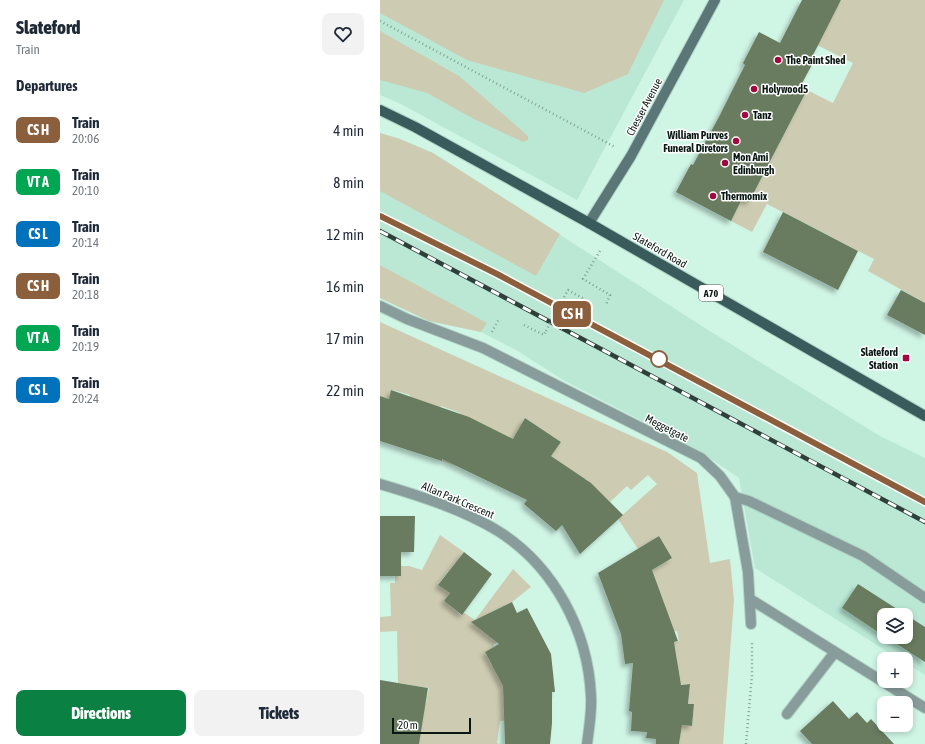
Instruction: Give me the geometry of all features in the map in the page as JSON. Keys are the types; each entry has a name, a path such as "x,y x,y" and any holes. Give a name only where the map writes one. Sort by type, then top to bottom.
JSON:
{"main road":[{"name":"Slateford Road","path":"380,110 415,127 610,235 925,416"}],"street":[{"name":"Chesser Avenue","path":"588,223 631,156 715,0"},
{"name":"Meggetgate","path":"380,306 408,319 482,348 701,458 720,476 735,497"},
{"name":"Allan Park Crescent","path":"380,484 426,499 477,520 498,531 514,543 542,570 567,606 585,654 591,696 587,744"},
{"path":"751,624 748,572 735,497 749,501 863,556 925,598"},
{"path":"750,599 925,708"},
{"path":"787,714 835,652"}],"path":[{"path":"380,22 631,156"},
{"path":"606,305 610,295 584,279 610,235"},
{"path":"524,325 544,336 568,290 586,300"},
{"path":"746,744 752,676 751,624"}],"shaded area":[{"path":"380,0 684,0 577,200 401,104 380,95"},
{"path":"380,0 664,0 628,74 584,93 467,60 380,13"},
{"path":"841,0 925,0 925,303 868,271 874,259 767,204 752,232 731,221 742,199 749,202 807,90 833,103 853,63 817,45"},
{"path":"380,31 459,76 528,136 528,140 523,142 472,118 427,93 380,80"},
{"path":"380,133 400,139 433,153 708,330 880,436 925,458 925,675 913,667 913,652 888,652 755,568 739,478 698,450 563,380 518,351 481,332 429,321 380,298"},
{"path":"380,133 400,139 433,153 560,234 536,276 380,191"},
{"path":"380,265 487,323 481,332 429,321 380,298"},
{"path":"380,322 667,452 697,473 710,563 730,559 734,600 723,744 679,744 682,725 692,726 694,705 688,704 690,684 633,688 668,662 677,660 674,642 679,641 677,631 656,634 664,603 653,574 638,579 672,558 659,536 638,549 618,519 657,484 648,475 631,490 627,486 610,502 586,479 545,521 571,470 551,456 561,442 525,418 511,443 479,428 481,423 477,421 456,466 442,461 460,413 441,406 437,415 395,445 410,395 392,390 389,399 380,396"},
{"path":"440,535 464,552 438,584 450,593 444,601 461,615 463,612 475,620 513,569 531,587 512,602 489,613 499,642 493,644 494,647 485,652 492,666 502,661 503,699 512,720 500,721 497,743 499,744 419,744 388,696 426,703 429,688 398,683 397,631 380,632 380,617 391,616 390,583 395,583 395,576 401,576 401,566 409,566 422,570"}],"building":[{"path":"802,0 841,0 811,59 814,61 801,85 808,88 749,202 742,199 731,221 676,192 691,164 693,165 720,115 745,65 743,63 759,32 780,43"},
{"path":"783,212 858,251 838,290 763,252"},
{"path":"901,290 925,303 925,335 887,315"},
{"path":"391,390 469,417 513,439 525,418 561,442 551,456 591,483 623,515 580,554 562,525 556,531 524,504 527,500 442,459 442,461 380,441 380,396 389,399"},
{"path":"380,516 415,516 414,552 401,552 401,576 380,576"},
{"path":"659,536 672,558 652,570 678,641 674,642 681,685 690,684 688,704 694,704 692,726 682,725 679,744 656,744 656,739 646,738 647,732 631,731 632,712 629,711 633,663 625,664 621,634 598,573"},
{"path":"464,552 492,574 462,615 444,601 450,593 438,585"},
{"path":"858,584 895,608 877,608 877,631 842,608"},
{"path":"512,602 517,613 527,608 551,654 555,692 552,692 550,744 505,744 503,686 485,652 499,644 471,622"},
{"path":"913,619 925,627 925,662 913,654 913,652 909,652 897,644 913,644"},
{"path":"380,680 428,688 419,744 380,744"},
{"path":"833,701 849,719 857,712 867,723 871,719 877,726 877,732 883,732 894,744 812,744 800,731"}],"railway":[{"path":"380,216 497,274 925,502"},
{"path":"380,231 925,522"}],"train":[{"path":"380,216 497,274 925,502"}],"place":[{"name":"The Paint Shed","path":"778,60"},
{"name":"Holywood5","path":"754,89"},
{"name":"Tanz","path":"745,115"},
{"name":"William Purves Funeral Diretors","path":"736,141"},
{"name":"Mon Ami Edinburgh","path":"725,163"},
{"name":"Thermomix","path":"713,196"},
{"name":"Slateford Station","path":"906,358"}]}
